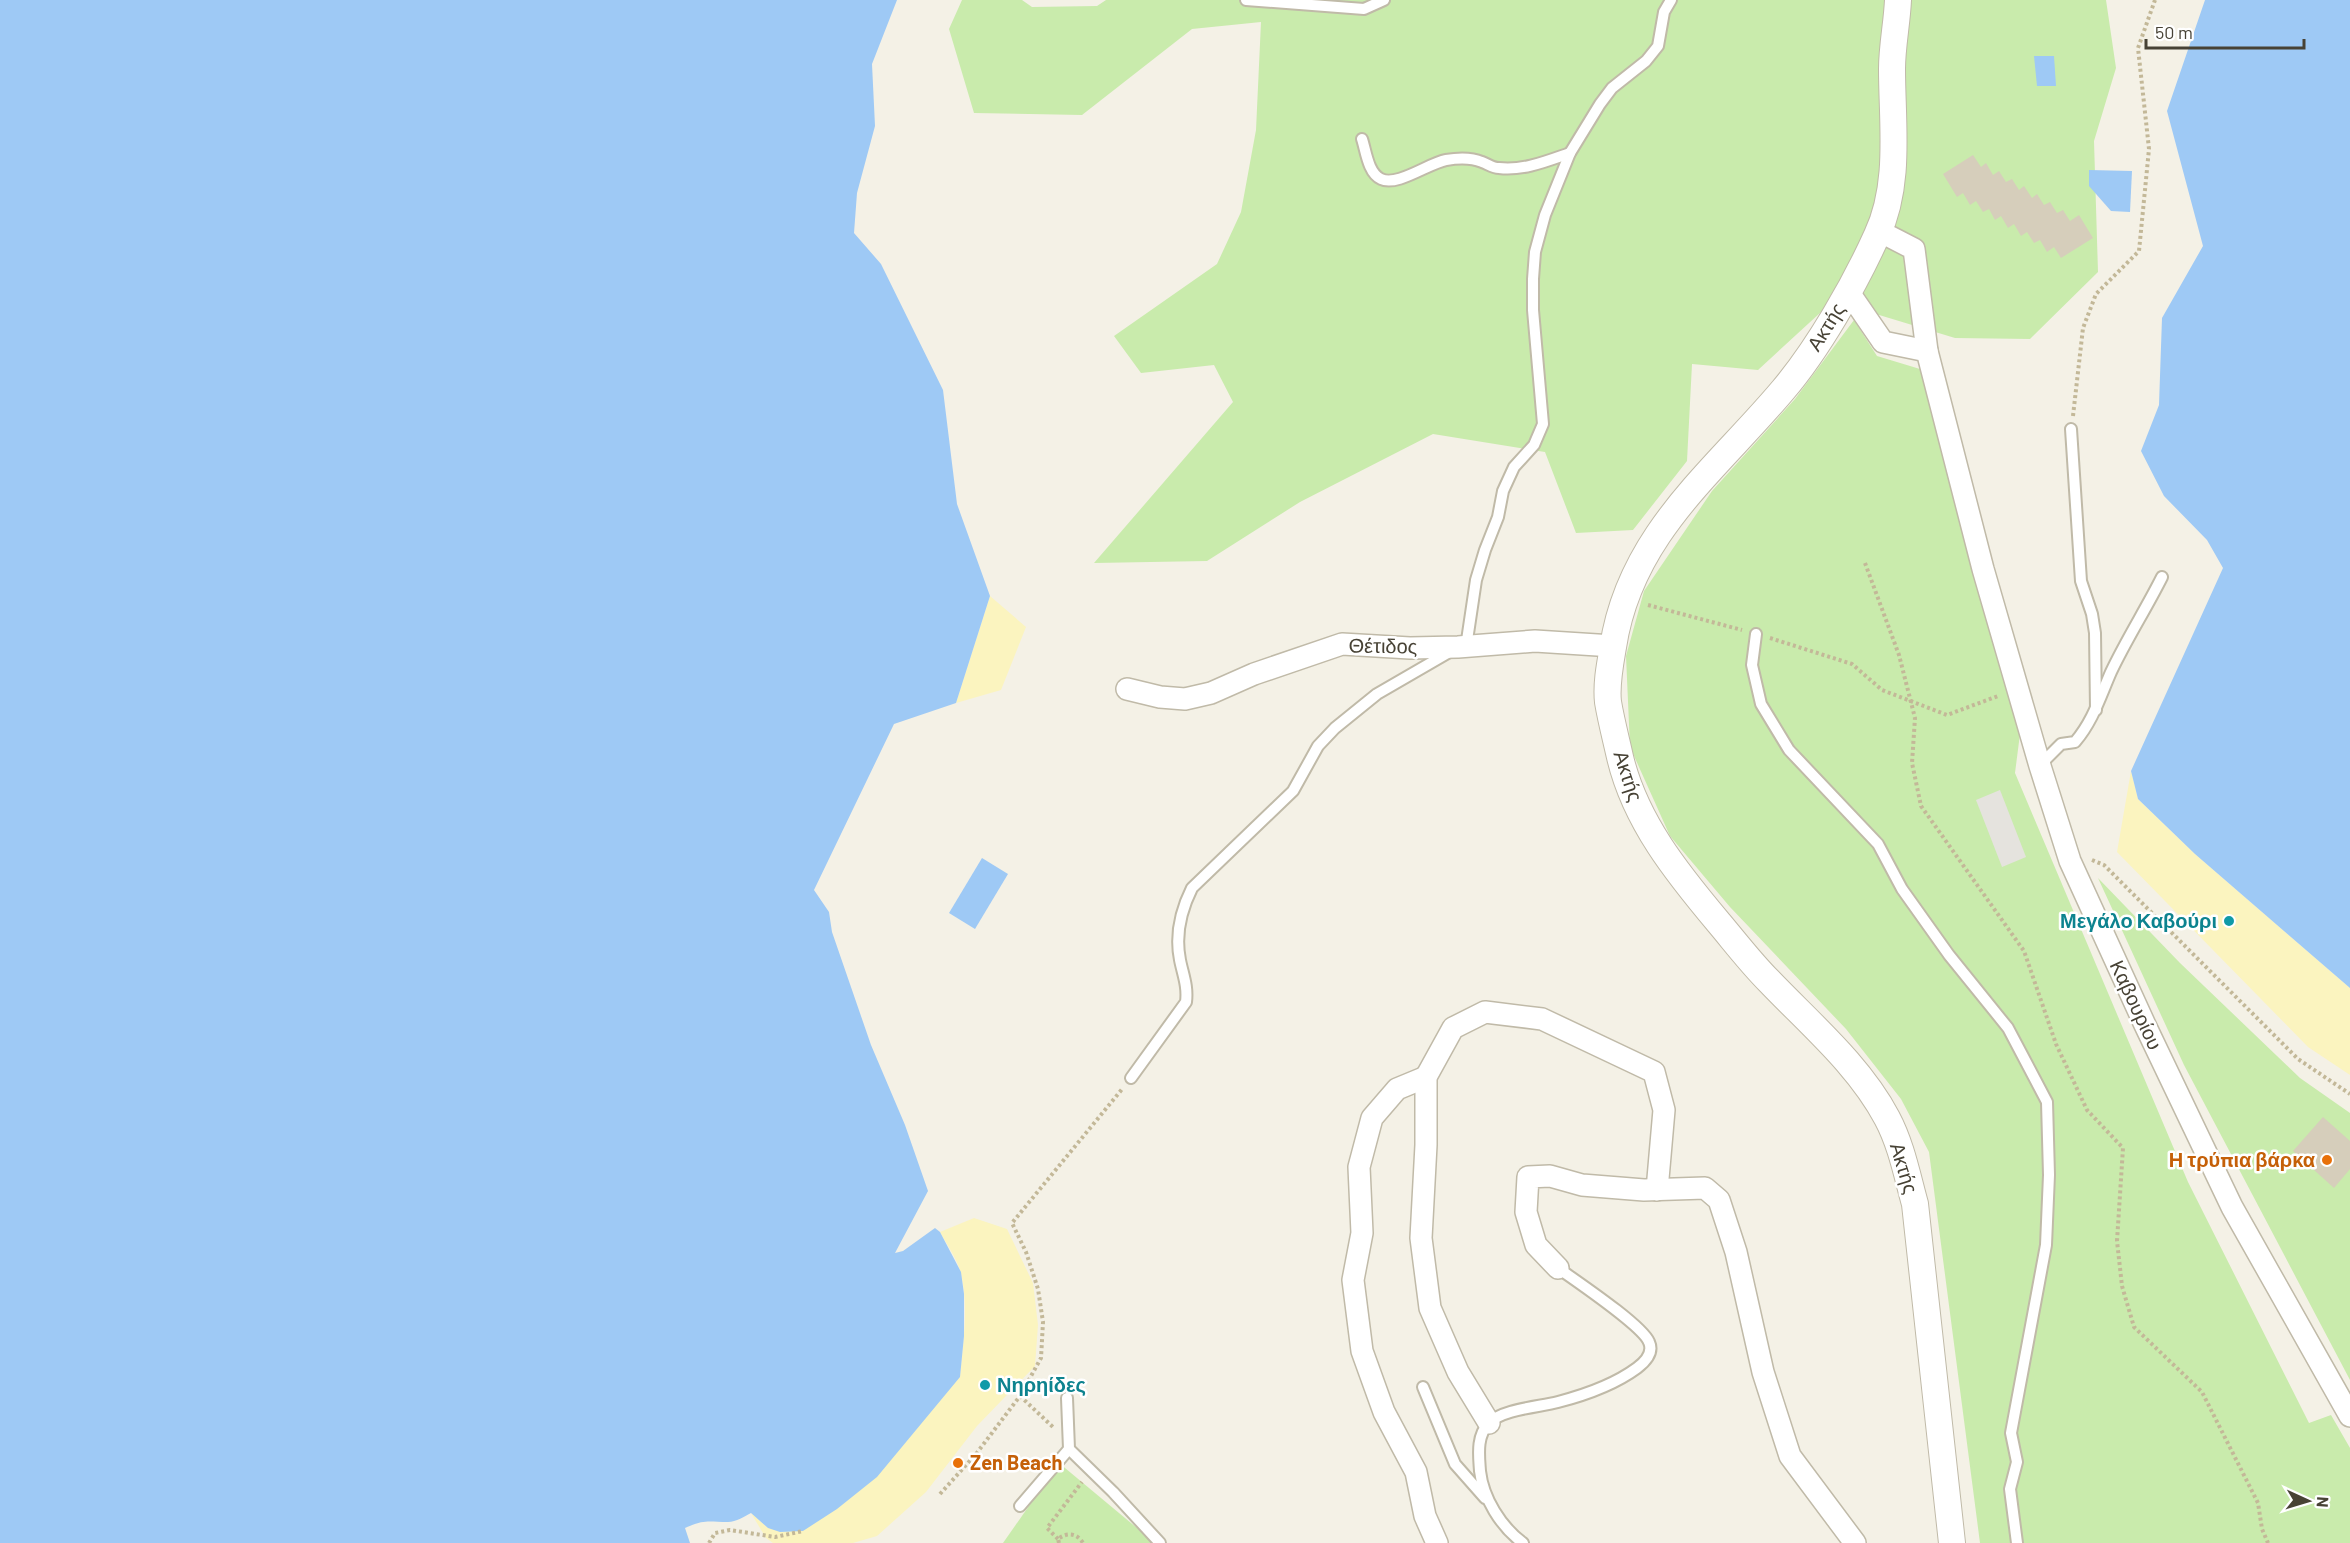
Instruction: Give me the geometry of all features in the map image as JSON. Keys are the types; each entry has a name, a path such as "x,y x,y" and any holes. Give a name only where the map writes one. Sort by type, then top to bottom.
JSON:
{"street":[{"name":"Ακτής","path":"1898,0 1892,66 1893,160 1889,197 1879,231 1848,291 1785,388 1695,484 1669,517 1624,599 1616,627 1608,699 1621,762 1636,804 1659,847 1690,888 1766,978 1827,1039 1861,1080 1887,1117 1902,1154 1915,1204 1952,1543"},
{"name":"Καβουρίου","path":"1879,231 1914,249 1927,351 1983,569 2070,861 2232,1207 2350,1416"},
{"path":"1848,291 1883,342 1927,351"},
{"name":"Θέτιδος","path":"1127,689 1160,697 1185,699 1211,693 1254,674 1342,644 1410,648 1462,647 1535,641 1613,646"},
{"path":"1489,1424 1458,1372 1430,1308 1421,1238 1426,1145 1426,1077 1453,1028 1485,1012 1542,1019 1654,1072 1664,1110 1657,1190"},
{"path":"1426,1077 1397,1089 1372,1118 1359,1167 1362,1233 1353,1280 1362,1351 1384,1412 1416,1472 1425,1516 1437,1543"},
{"path":"1558,1268 1536,1245 1526,1212 1528,1177 1551,1176 1582,1185 1657,1190 1705,1188 1719,1200 1736,1252 1763,1372 1790,1456 1855,1543"}],"lane":[{"path":"1246,0 1365,9 1384,0"},
{"path":"1131,1078 1186,1002 1188,988 1180,958 1179,935 1182,908 1192,888 1293,791 1318,746 1335,728 1377,694 1462,647 1476,580 1498,517 1503,491 1514,467 1534,445 1543,424 1533,310 1533,279 1535,252 1545,215 1570,153 1612,88 1646,61 1658,46 1664,12 1671,0"},
{"path":"1362,139 1372,171 1382,180 1394,181 1442,160 1465,157 1495,168 1509,169 1535,165 1570,153"},
{"path":"2071,429 2081,581 2092,614 2095,633 2096,710"},
{"path":"2040,765 2061,744 2075,742 2085,730 2096,710 2111,672 2163,577"},
{"path":"1756,634 1752,665 1761,704 1789,750 1878,844 1902,889 1949,955 2008,1028 2047,1101 2049,1176 2046,1245 2011,1432 2017,1462 2010,1489 2017,1543"},
{"path":"1488,1502 1481,1477 1478,1451 1481,1437 1489,1424 1504,1415 1589,1393 1627,1376 1644,1363 1650,1352 1649,1342 1631,1322 1558,1268"},
{"path":"1423,1387 1455,1464 1514,1536 1523,1543"},
{"path":"1020,1506 1069,1449 1067,1398"},
{"path":"1069,1449 1160,1543"}],"path":[{"path":"2071,429 2083,328 2096,294 2139,251 2149,149 2138,48 2155,0"},
{"path":"1865,563 1899,655 1915,718 1912,763 1921,806 2024,951 2056,1044 2087,1110 2123,1148 2117,1241 2122,1286 2133,1327 2202,1392 2258,1503 2262,1529 2268,1543"},
{"path":"1624,599 1756,634 1852,664 1882,690 1947,715 2018,688"},
{"path":"2070,861 2089,859 2104,865 2298,1059 2350,1094"},
{"path":"940,1494 976,1454 1020,1396 1041,1358 1043,1322 1038,1289 1026,1252 1012,1223 1131,1078"},
{"path":"1083,1543 1076,1535 1068,1534 1058,1541 1047,1528 1087,1475"},
{"path":"709,1543 715,1533 730,1530 775,1537 802,1532"}],"green space":[{"path":"962,0 1022,0 1032,7 1097,6 1106,0 2106,0 2116,68 2094,141 2098,272 2030,339 1955,338 1833,301 1758,370 1692,364 1687,461 1633,530 1576,533 1545,452 1433,434 1300,502 1207,561 1094,563 1233,402 1214,365 1141,373 1114,336 1217,264 1241,212 1256,130 1261,22 1192,29 1082,115 974,113 949,29"},
{"path":"1854,320 1877,356 1920,369 1972,567 2020,734 2015,773 2188,1182 2309,1423 2331,1415 2350,1448 2350,1543 1980,1543 1929,1152 1901,1099 1846,1029 1730,907 1670,836 1630,747 1626,656 1644,591 1712,491 1795,399"},
{"path":"2098,878 2180,963 2300,1078 2350,1113 2350,1380 2184,1065"},
{"path":"1059,1463 1155,1543 1003,1543"}],"sand":[{"path":"990,596 1026,627 1001,690 956,703"},
{"name":"Μεγάλο Καβούρι","path":"2131,771 2138,799 2195,854 2350,988 2350,1075 2308,1047 2117,852"},
{"name":"Νηρηίδες","path":"974,1218 1007,1229 1033,1283 1038,1325 1035,1366 977,1426 926,1492 877,1536 853,1543 773,1543 766,1538 751,1513 768,1528 960,1377 965,1299 957,1263 940,1232"}],"shaded area":[{"path":"2000,790 2026,857 2002,867 1976,800"}],"water":[{"path":"0,0 897,0 872,64 875,126 857,193 854,233 881,264 943,390 957,504 990,596 956,703 894,724 814,890 829,912 832,932 871,1045 905,1125 928,1191 895,1253 903,1251 935,1228 940,1232 961,1272 964,1294 964,1336 960,1377 877,1477 837,1509 803,1531 780,1532 768,1528 751,1513 731,1522 702,1522 685,1528 690,1543 0,1543"},
{"path":"2205,0 2350,0 2350,988 2195,854 2138,799 2131,771 2223,568 2207,540 2164,496 2141,451 2159,405 2162,318 2203,246 2167,111"},
{"path":"2034,56 2054,56 2056,86 2037,86"},
{"path":"2089,170 2132,171 2130,212 2111,211 2089,186"},
{"path":"982,858 1008,874 975,929 949,913"}],"building":[{"path":"1973,155 1981,167 1986,163 1993,175 1999,171 2006,182 2012,179 2019,190 2024,186 2032,198 2037,194 2044,205 2050,202 2057,213 2063,210 2070,221 2079,215 2093,238 2061,258 2054,247 2047,252 2040,240 2034,243 2027,232 2021,236 2014,224 2008,228 2001,216 1995,220 1989,209 1983,212 1976,201 1970,205 1963,193 1957,197 1943,174"},
{"name":"Η τρύπια βάρκα","path":"2323,1117 2350,1141 2350,1169 2334,1188 2293,1151"}],"place":[{"name":"Μεγάλο Καβούρι","path":"2229,921"},
{"name":"Η τρύπια βάρκα","path":"2327,1160"},
{"name":"Νηρηίδες","path":"985,1385"},
{"name":"Zen Beach","path":"958,1463"}]}
